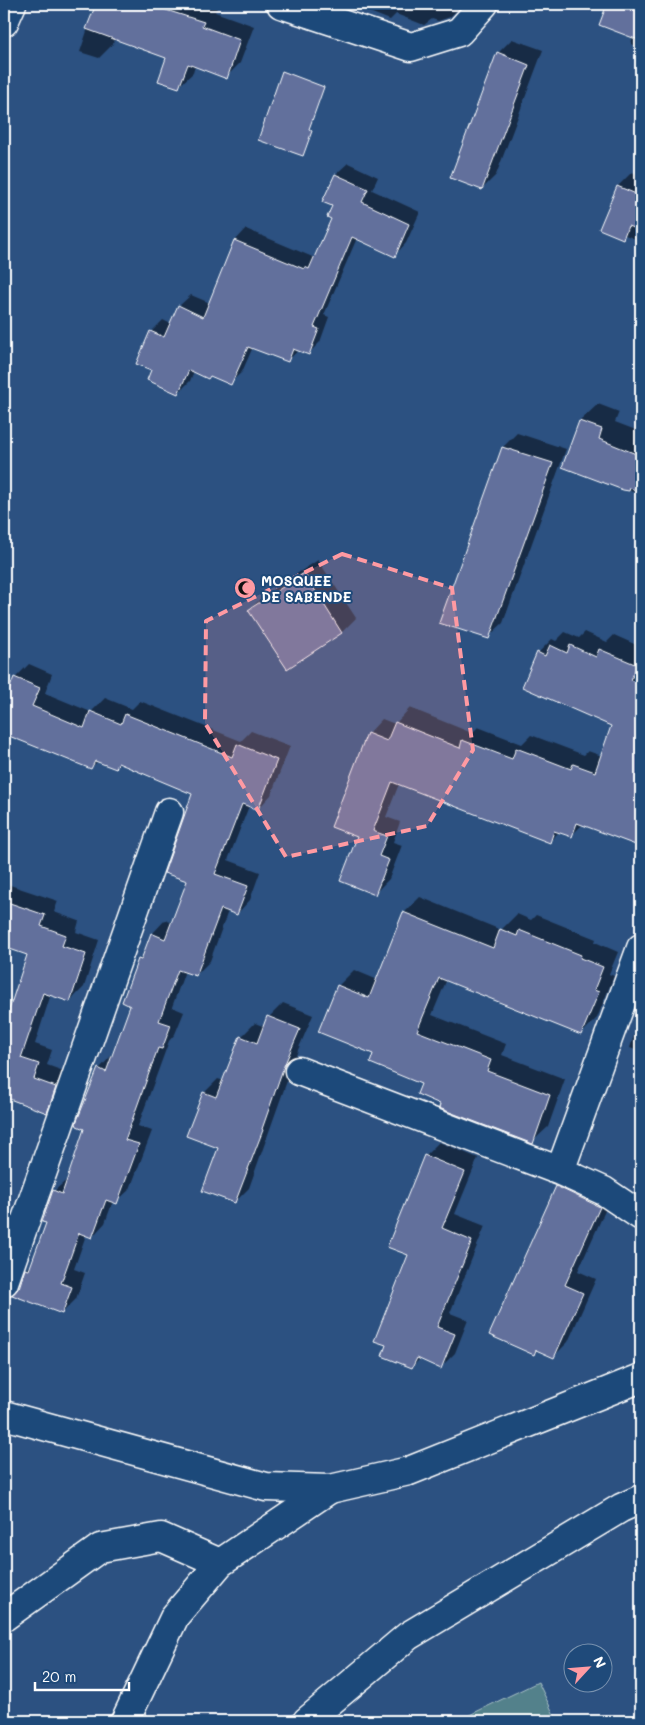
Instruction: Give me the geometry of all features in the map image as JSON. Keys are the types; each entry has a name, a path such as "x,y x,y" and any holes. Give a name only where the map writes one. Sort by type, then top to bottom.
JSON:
{"street":[{"path":"4,22 12,4"},
{"path":"280,4 411,47 459,32 484,4"},
{"path":"4,1282 169,812"},
{"path":"560,1171 641,948"},
{"path":"300,1071 560,1171 604,1191 641,1216"},
{"path":"4,1415 266,1487 330,1489 409,1472 641,1378"},
{"path":"125,1721 175,1616 220,1563 330,1489"},
{"path":"307,1721 408,1636 621,1508 641,1499"},
{"path":"4,1617 100,1548 161,1537 220,1563"}],"highlighted area":[{"path":"342,554 452,588 473,750 427,826 286,857 205,723 206,621"}],"green space":[{"path":"538,1682 557,1721 457,1721"}],"building":[{"path":"96,4 147,4 204,22 202,26 240,40 227,79 188,64 179,88 158,81 166,58 86,29"},
{"path":"607,4 641,4 641,41 599,25"},
{"path":"497,52 529,65 482,190 450,178"},
{"path":"282,71 324,87 309,129 312,131 303,156 258,140"},
{"path":"335,174 368,189 362,202 409,224 395,257 352,237 314,327 319,329 309,355 293,349 288,362 248,347 231,385 210,376 208,379 189,370 178,394 147,380 151,370 136,364 150,331 164,337 178,305 203,317 234,240 304,269 305,267 309,269 331,219 327,217 332,206 322,202"},
{"path":"617,186 641,196 641,231 628,226 623,239 599,229"},
{"path":"579,421 602,429 599,439 641,456 641,492 630,488 629,491 623,490 562,467"},
{"path":"502,447 553,463 489,639 439,623"},
{"path":"304,573 342,633 287,669 248,610"},
{"path":"550,645 567,653 570,645 596,657 599,649 637,665 631,680 641,685 641,847 577,823 572,837 554,831 550,843 392,782 373,831 387,836 379,856 389,860 375,895 340,881 357,837 331,827 367,733 387,741 395,722 460,748 462,740 512,759 516,748 571,769 573,764 595,772 611,726 522,687 537,652 545,656"},
{"path":"14,677 40,688 32,706 84,728 90,711 121,724 125,714 232,757 237,744 277,760 258,810 242,804 215,874 248,886 237,915 221,909 196,976 178,970 159,1021 171,1025 162,1049 158,1048 125,1140 139,1144 117,1204 106,1200 92,1238 79,1233 61,1283 72,1287 62,1314 12,1295 19,1288 25,1269 29,1270 46,1223 42,1222 53,1190 62,1194 84,1129 77,1126 76,1123 98,1068 106,1072 130,1006 122,1002 138,959 141,960 151,933 165,939 187,881 164,873 192,794 118,763 116,769 95,761 91,769 4,734 4,703"},
{"path":"4,901 45,915 41,926 66,935 62,946 86,954 70,1002 43,993 21,1058 39,1064 34,1079 56,1087 47,1113 4,1097 4,1025 27,955 4,947"},
{"path":"403,912 493,948 500,929 517,936 519,930 581,955 580,958 603,967 594,990 599,992 581,1035 439,978 417,1031 491,1060 487,1071 550,1095 533,1144 439,1108 440,1104 417,1094 421,1084 370,1063 373,1054 318,1032 337,985 369,998"},
{"path":"267,1016 300,1029 284,1066 263,1130 235,1203 202,1191 218,1148 186,1136 203,1092 216,1097 240,1036 257,1043"},
{"path":"424,1155 465,1172 442,1228 472,1241 437,1327 455,1334 441,1369 417,1358 412,1368 382,1356 386,1345 374,1341 408,1255 387,1247"},
{"path":"556,1186 600,1207 565,1285 583,1293 554,1358 536,1350 534,1355 489,1335"}],"place":[{"name":"MOSQUEE DE SABENDE","path":"245,588"}]}
